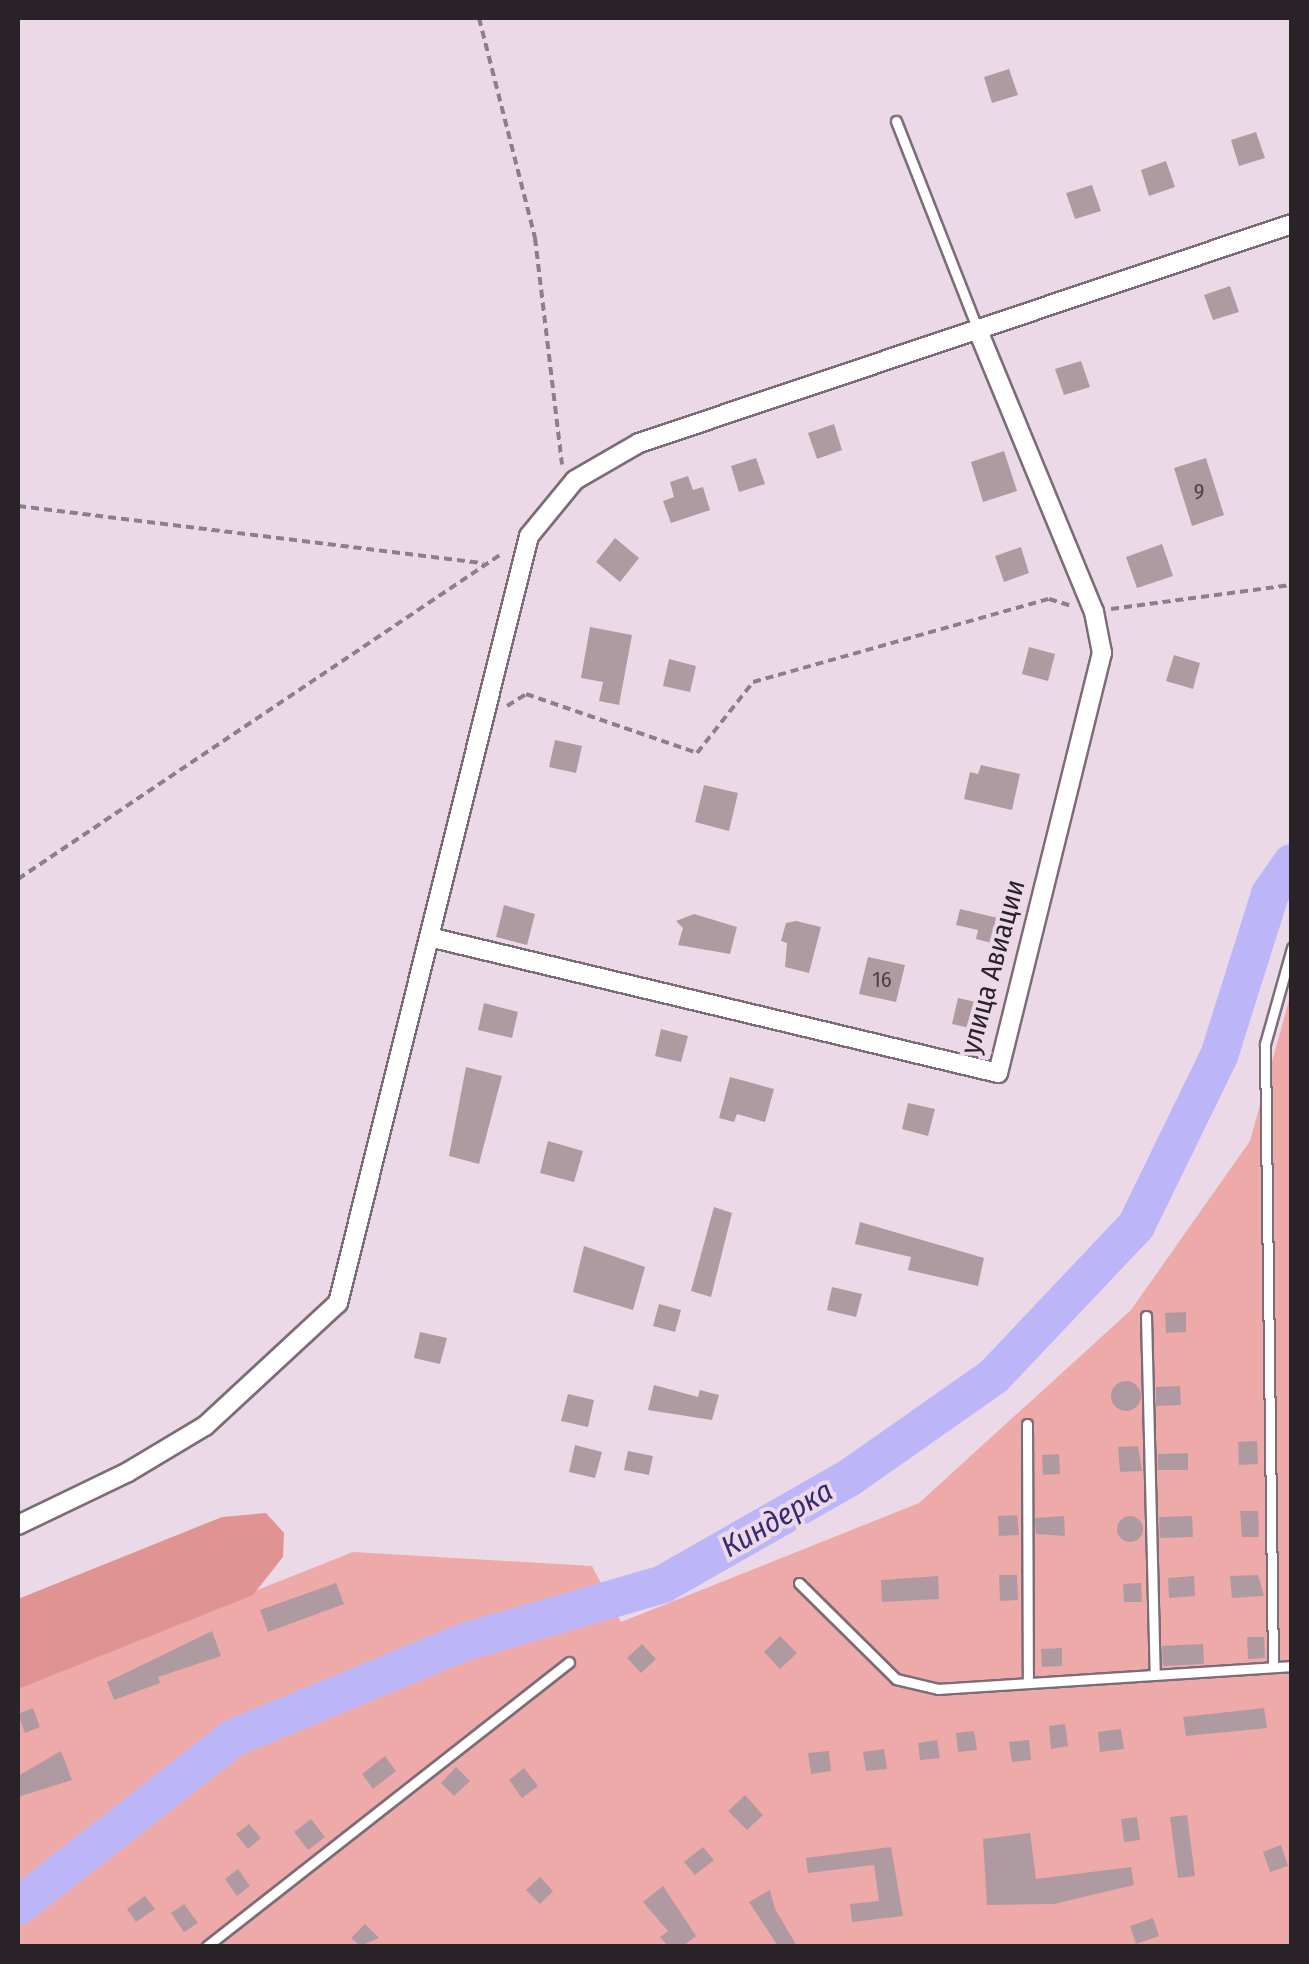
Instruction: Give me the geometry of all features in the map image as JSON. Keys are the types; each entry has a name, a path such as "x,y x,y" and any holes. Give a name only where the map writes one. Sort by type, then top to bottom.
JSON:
{"street":[{"path":"18,1525 128,1472 205,1426 338,1303 529,536 574,480 639,442 1292,224"},
{"name":"улица Авиации","path":"429,937 998,1073 1102,653 1094,612 976,328"}],"lane":[{"path":"896,120 976,328"},
{"path":"1272,1668 1266,1044 1292,948"},
{"path":"1146,1316 1155,1675"},
{"path":"1027,1424 1028,1684"},
{"path":"799,1583 896,1679 938,1689 1292,1666"},
{"path":"207,1946 569,1662"}],"path":[{"path":"479,18 534,238 564,492"},
{"path":"18,506 488,564"},
{"path":"18,879 529,536"},
{"path":"482,723 526,694 697,753 753,682 1049,599 1094,612 1292,585"}],"shaded area":[{"path":"1291,993 1291,1946 18,1946 18,1685 353,1552 592,1566 621,1622 919,1503 1131,1310 1250,1141"},
{"path":"266,1513 284,1533 283,1557 253,1595 18,1689 18,1599 222,1517"}],"building":[{"path":"1009,69 1018,95 992,103 984,77"},
{"path":"1256,132 1265,158 1239,166 1231,140"},
{"path":"1166,161 1175,187 1149,196 1141,170"},
{"path":"1092,185 1101,211 1075,219 1066,193"},
{"path":"1230,286 1239,312 1213,320 1204,295"},
{"path":"1081,361 1090,387 1064,395 1055,369"},
{"path":"834,424 842,450 817,459 808,433"},
{"path":"1004,451 1017,491 983,502 971,462"},
{"path":"756,458 765,484 739,492 731,466"},
{"path":"1206,458 1224,515 1192,526 1174,468"},
{"path":"688,476 693,490 703,487 710,510 671,523 663,501 674,497 670,482"},
{"path":"615,538 639,558 620,582 596,562"},
{"path":"1162,544 1173,576 1137,588 1126,557"},
{"path":"1021,547 1029,573 1004,582 995,556"},
{"path":"590,627 632,635 619,705 599,701 603,682 581,678"},
{"path":"1029,647 1055,654 1048,681 1022,674"},
{"path":"1174,655 1200,663 1193,689 1166,681"},
{"path":"669,659 696,666 690,692 663,686"},
{"path":"555,740 582,746 576,773 549,767"},
{"path":"981,765 1020,774 1012,810 964,799 970,772 978,774"},
{"path":"704,785 738,793 729,831 695,822"},
{"path":"504,905 535,914 527,945 496,937"},
{"path":"960,909 998,918 992,943 976,939 978,930 956,925"},
{"path":"694,914 737,927 730,954 678,945 683,928 676,921"},
{"path":"796,921 821,927 809,973 785,967 787,943 781,941 786,923"},
{"path":"868,957 905,965 896,1002 859,994"},
{"path":"958,998 985,1004 979,1030 952,1024"},
{"path":"484,1003 518,1012 512,1038 478,1030"},
{"path":"661,1029 688,1036 681,1062 655,1056"},
{"path":"466,1067 502,1076 479,1164 449,1156"},
{"path":"730,1077 774,1089 765,1122 737,1114 734,1122 719,1118"},
{"path":"908,1103 935,1109 928,1136 902,1129"},
{"path":"548,1141 583,1151 574,1182 540,1173"},
{"path":"714,1207 732,1213 711,1297 691,1291"},
{"path":"860,1222 984,1258 978,1286 908,1270 911,1257 855,1244"},
{"path":"584,1246 645,1267 633,1310 573,1292"},
{"path":"832,1287 862,1294 856,1317 827,1310"},
{"path":"659,1304 681,1310 675,1332 653,1326"},
{"path":"1186,1312 1186,1332 1166,1333 1165,1313"},
{"path":"420,1332 447,1338 440,1364 414,1358"},
{"path":"1126,1381 1140,1390 1141,1396 1132,1410 1126,1411 1112,1402 1111,1396 1120,1382"},
{"path":"654,1385 698,1397 700,1390 719,1395 712,1420 648,1410"},
{"path":"1180,1386 1181,1405 1156,1406 1156,1387"},
{"path":"568,1394 594,1400 588,1427 561,1421"},
{"path":"1257,1441 1258,1464 1239,1465 1238,1442"},
{"path":"575,1445 602,1452 595,1478 569,1472"},
{"path":"1138,1446 1142,1471 1120,1472 1118,1447"},
{"path":"628,1451 653,1456 649,1475 624,1470"},
{"path":"1188,1453 1188,1470 1158,1470 1158,1454"},
{"path":"1059,1454 1060,1474 1043,1475 1042,1455"},
{"path":"1240,1511 1258,1511 1259,1537 1242,1537"},
{"path":"1017,1515 1019,1535 999,1536 998,1516"},
{"path":"1064,1516 1065,1536 1036,1534 1035,1518"},
{"path":"1130,1516 1139,1520 1143,1529 1139,1538 1130,1542 1121,1538 1117,1529 1121,1520"},
{"path":"1192,1516 1193,1537 1160,1538 1159,1517"},
{"path":"999,1575 1017,1575 1018,1600 1000,1601"},
{"path":"1258,1575 1264,1596 1232,1598 1230,1576"},
{"path":"938,1576 939,1599 882,1602 881,1580"},
{"path":"1194,1576 1195,1596 1169,1598 1168,1578"},
{"path":"336,1583 344,1604 268,1632 260,1610"},
{"path":"1141,1583 1142,1602 1124,1602 1123,1584"},
{"path":"212,1631 221,1656 158,1677 160,1683 114,1700 107,1682"},
{"path":"780,1636 797,1653 780,1669 764,1652"},
{"path":"1247,1637 1264,1637 1265,1658 1248,1659"},
{"path":"642,1644 656,1659 641,1673 627,1658"},
{"path":"1203,1644 1204,1664 1163,1666 1162,1646"},
{"path":"1062,1648 1062,1666 1042,1667 1041,1649"},
{"path":"33,1708 40,1727 25,1733 18,1714"},
{"path":"1264,1708 1267,1728 1186,1736 1183,1717"},
{"path":"1065,1724 1068,1746 1051,1749 1049,1726"},
{"path":"1121,1729 1124,1749 1100,1752 1098,1732"},
{"path":"974,1731 977,1750 958,1752 956,1733"},
{"path":"937,1740 940,1758 920,1760 918,1743"},
{"path":"1029,1740 1031,1760 1012,1762 1009,1742"},
{"path":"884,1749 887,1769 866,1771 863,1752"},
{"path":"61,1751 72,1780 18,1797 18,1776"},
{"path":"829,1751 831,1771 811,1774 808,1753"},
{"path":"385,1756 396,1771 373,1789 362,1774"},
{"path":"456,1767 470,1781 454,1796 441,1783"},
{"path":"524,1768 538,1786 522,1798 509,1780"},
{"path":"745,1795 763,1815 747,1830 728,1811"},
{"path":"1187,1815 1195,1876 1178,1878 1170,1817"},
{"path":"1137,1817 1140,1840 1124,1842 1121,1819"},
{"path":"311,1819 325,1837 308,1850 294,1832"},
{"path":"249,1824 261,1838 248,1849 236,1834"},
{"path":"1030,1833 1036,1879 1131,1867 1134,1885 1054,1904 987,1905 983,1839"},
{"path":"1281,1845 1288,1866 1270,1872 1263,1852"},
{"path":"703,1847 714,1860 695,1875 684,1862"},
{"path":"891,1847 903,1916 852,1922 850,1904 879,1901 874,1865 808,1873 806,1858"},
{"path":"238,1869 250,1886 237,1896 225,1879"},
{"path":"540,1877 553,1891 540,1904 526,1890"},
{"path":"663,1886 696,1936 683,1946 668,1946 660,1937 668,1931 643,1902"},
{"path":"770,1890 775,1909 797,1946 778,1946 749,1902"},
{"path":"145,1896 155,1909 136,1922 127,1909"},
{"path":"184,1904 198,1923 184,1932 171,1913"},
{"path":"1153,1918 1159,1936 1136,1944 1130,1926"},
{"path":"365,1924 379,1938 360,1946 351,1938"}],"waterway":[{"name":"Киндерка","path":"18,1906 233,1738 464,1642 663,1584 849,1478 994,1376 1136,1226 1219,1056 1270,894 1292,863"}]}
